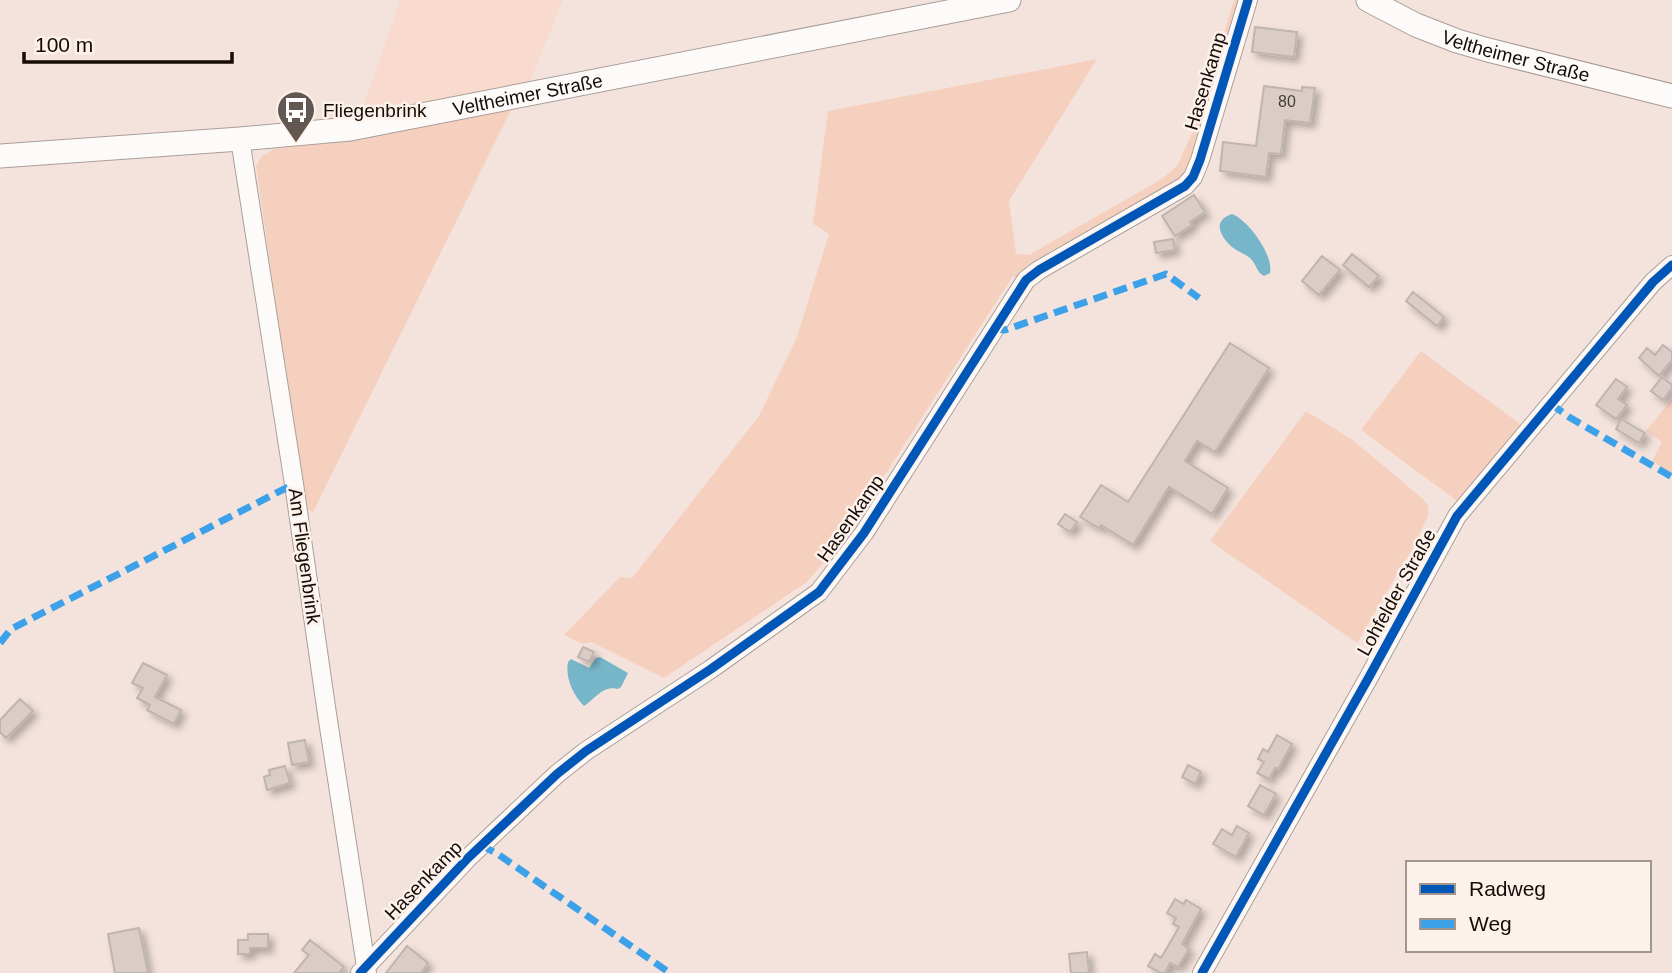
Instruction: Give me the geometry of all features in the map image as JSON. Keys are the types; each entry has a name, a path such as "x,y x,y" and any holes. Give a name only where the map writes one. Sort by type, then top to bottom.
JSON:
{"main road":[{"name":"Veltheimer Straße","path":"0,156 350,129 1009,0"},
{"name":"Veltheimer Straße","path":"1368,0 1416,25 1457,41 1672,96"}],"street":[{"name":"Hasenkamp","path":"365,971 468,858 557,774 586,751 711,670 819,592 864,533 1027,280 1039,270 1185,186 1193,177 1248,0"},
{"name":"Am Fliegenbrink","path":"240,139 294,484 365,971"},
{"name":"Lohfelder Straße","path":"1202,973 1457,516 1653,282 1672,265"}],"shaded area":[{"path":"400,0 563,0 531,79 528,99 359,119"},
{"path":"1234,0 1242,0 1189,174 1021,281 1013,276 845,537 807,582 664,678 591,642 583,644 564,635 620,577 632,578 759,416 797,337 829,234 813,224 828,111 1097,59 1009,201 1016,254 1029,255 1162,179 1177,166 1196,125"},
{"path":"512,108 313,512 305,509 256,166 262,156 274,149 350,140"},
{"path":"1421,351 1523,426 1460,503 1361,430"},
{"path":"1672,399 1672,473 1652,461 1662,442 1646,431"},
{"path":"1306,411 1354,441 1428,505 1428,516 1411,551 1357,643 1210,541"}],"water":[{"path":"1232,214 1245,223 1264,248 1270,273 1264,276 1261,274 1251,259 1224,239 1220,225"},
{"path":"600,657 628,673 621,687 604,691 584,706 571,686 568,662 571,659 589,668 596,658"}],"building":[{"path":"1255,27 1297,32 1294,57 1252,52"},
{"path":"1264,86 1302,91 1302,87 1315,88 1310,123 1285,120 1281,154 1269,153 1266,177 1220,171 1223,142 1256,146"},
{"path":"1194,195 1205,212 1175,236 1162,216"},
{"path":"1173,239 1175,250 1156,253 1154,242"},
{"path":"1352,254 1379,276 1369,287 1343,265"},
{"path":"1322,256 1340,270 1319,295 1302,281"},
{"path":"1413,292 1444,317 1437,326 1406,301"},
{"path":"1230,343 1269,368 1215,452 1197,441 1185,461 1228,488 1212,514 1169,487 1133,545 1101,525 1099,528 1080,517 1101,485 1128,502"},
{"path":"1663,345 1672,352 1672,360 1659,376 1639,358 1647,348 1655,355"},
{"path":"1662,377 1672,385 1663,400 1651,391"},
{"path":"1616,379 1627,387 1618,399 1627,405 1616,419 1596,405"},
{"path":"1621,419 1645,433 1639,443 1616,429"},
{"path":"1065,514 1077,522 1070,532 1058,524"},
{"path":"583,647 594,652 589,662 578,657"},
{"path":"143,663 167,675 155,697 181,710 174,724 147,710 150,705 137,698 143,688 132,683"},
{"path":"20,699 33,711 6,738 0,732 0,720"},
{"path":"1277,735 1292,744 1269,779 1257,773 1264,762 1258,759 1263,749 1268,752"},
{"path":"305,740 309,762 292,765 288,743"},
{"path":"1188,765 1201,772 1195,784 1182,777"},
{"path":"285,766 290,783 267,790 264,777 270,775 269,770"},
{"path":"1260,785 1276,794 1264,815 1248,806"},
{"path":"1237,826 1249,833 1236,857 1213,844 1222,829 1232,835"},
{"path":"1175,899 1184,904 1186,900 1201,909 1182,944 1189,949 1178,967 1170,963 1165,973 1161,973 1148,966 1155,954 1161,958 1179,927 1173,924 1176,918 1167,913"},
{"path":"139,928 148,973 115,973 108,934"},
{"path":"248,934 268,934 268,948 250,948 250,954 238,954 238,940 248,940"},
{"path":"310,940 344,967 339,973 294,973 309,955 302,950"},
{"path":"407,946 428,963 421,973 386,973"},
{"path":"1087,952 1089,973 1071,973 1069,954"}],"marked path":[{"path":"994,329 1005,330 1166,274 1199,298"},
{"path":"1551,404 1672,477"},
{"path":"0,643 11,629 294,484"},
{"path":"481,845 670,973"}],"cycle path":[{"path":"360,973 468,858 557,774 586,751 711,669 819,592 864,533 1026,280 1185,186 1193,177 1248,0"},
{"path":"1202,973 1457,516 1653,282 1672,265"}],"place":[{"name":"Fliegenbrink","path":"296,144"}]}
